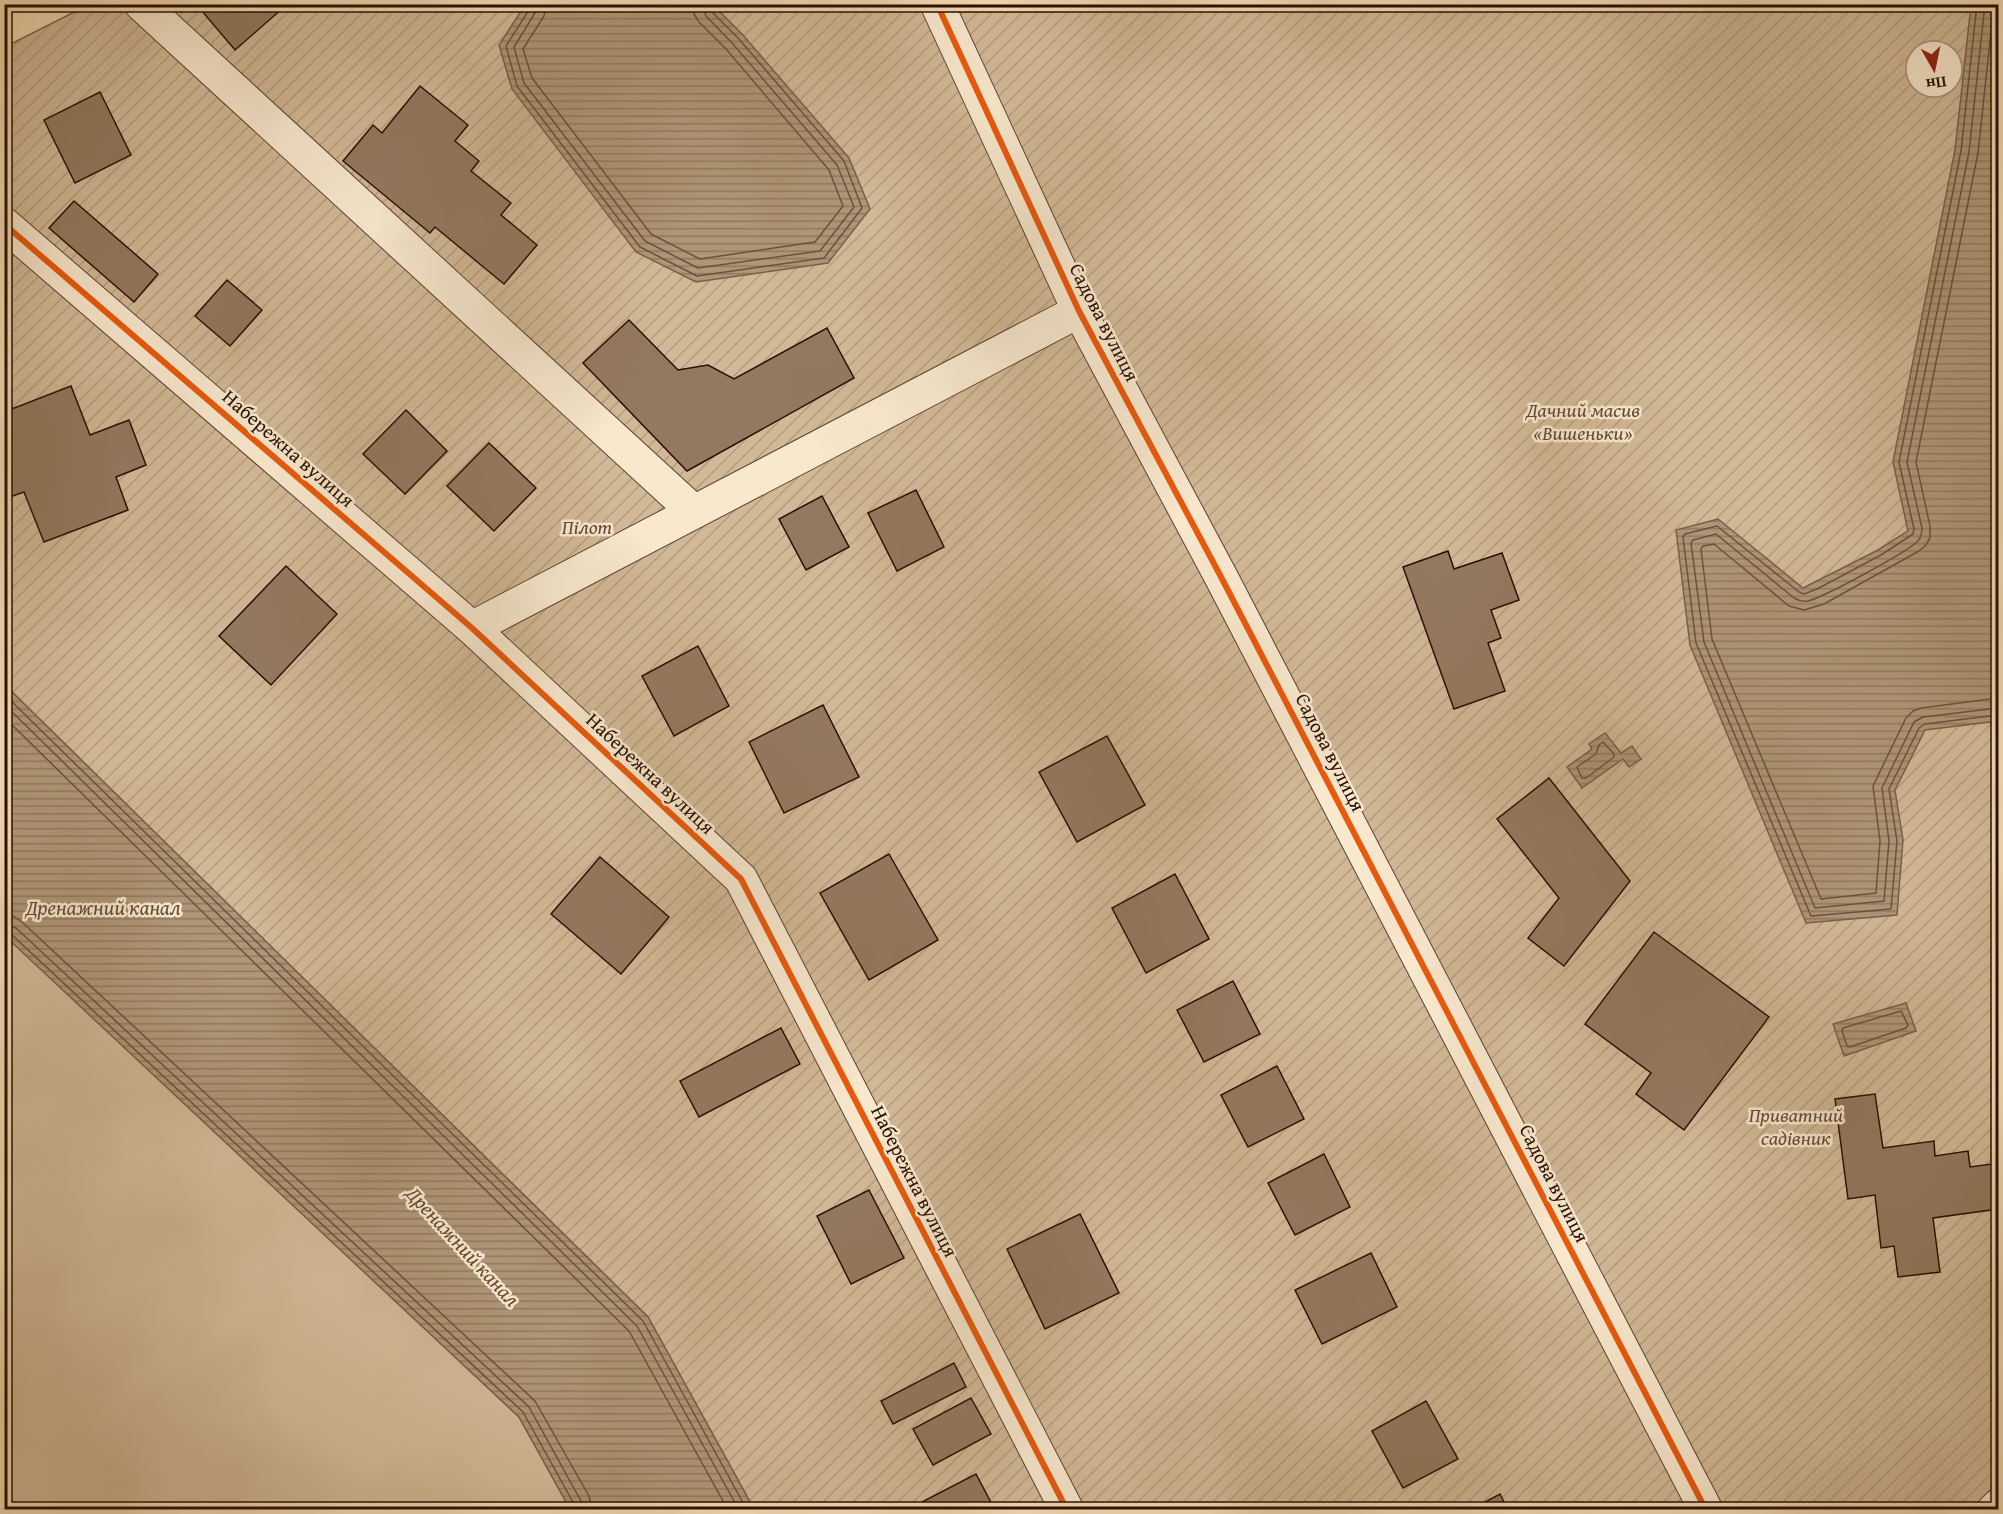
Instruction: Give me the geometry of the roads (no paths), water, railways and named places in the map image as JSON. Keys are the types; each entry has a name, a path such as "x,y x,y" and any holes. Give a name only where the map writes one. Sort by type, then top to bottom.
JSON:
{"street":[{"path":"141,4 693,511"},
{"name":"Садова вулиця","path":"937,4 1079,311 1215,564 1706,1509"},
{"name":"Набережна вулиця","path":"4,224 472,628 741,879 1067,1509"},
{"path":"472,628 1079,311"},
{"path":"1994,1509 1998,1506"}],"water":[{"path":"525,5 713,5 742,34 849,158 870,209 828,263 696,282 636,252 512,89 499,45"},
{"path":"1971,5 1998,5 1998,721 1925,730 1895,790 1903,840 1897,915 1806,923 1690,645 1676,530 1718,519 1803,588 1878,550 1908,531 1893,462 1955,150 1961,99 1964,99 1964,68"},
{"name":"Дренажний канал","path":"5,685 648,1317 754,1509 570,1509 519,1417 5,936"},
{"path":"1605,733 1621,753 1632,746 1641,759 1629,767 1623,759 1582,788 1567,767 1592,749 1589,744"},
{"path":"1906,1003 1916,1031 1844,1056 1833,1024"}],"park label":[{"name":"Дачний масив «Вишеньки»","path":"1583,420"},
{"name":"Пілот","path":"587,526"},
{"name":"Приватний садівник","path":"1796,1126"}]}
